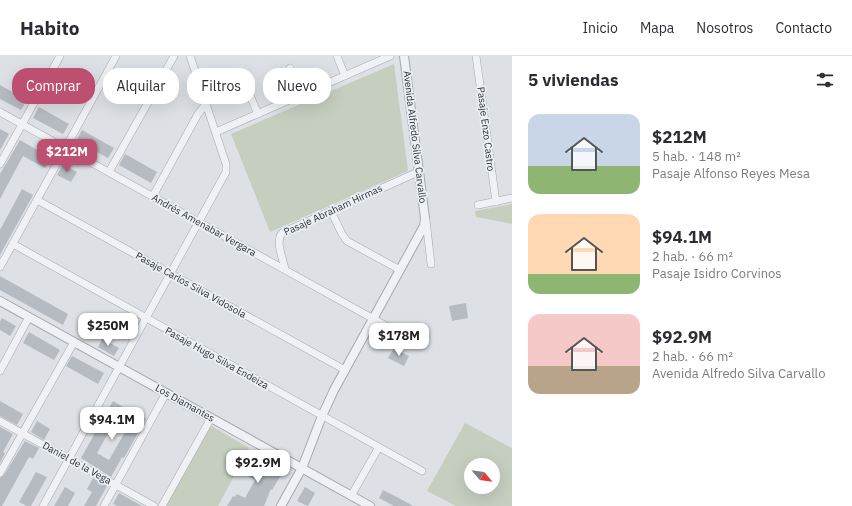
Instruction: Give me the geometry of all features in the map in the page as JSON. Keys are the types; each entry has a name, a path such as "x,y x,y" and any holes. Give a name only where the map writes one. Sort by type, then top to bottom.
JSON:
{"street":[{"path":"0,164 60,56"},
{"path":"0,267 116,56"},
{"path":"109,172 174,56"},
{"path":"190,56 194,68"},
{"path":"337,56 345,76"},
{"path":"331,82 390,56"},
{"name":"Avenida Alfredo Silva Carvallo","path":"404,56 431,264"},
{"name":"Pasaje Enzo Castro","path":"476,56 496,202"},
{"path":"43,506 224,177 226,172 226,164 206,104"},
{"path":"153,196 198,114 206,104"},
{"path":"254,104 258,114"},
{"path":"216,132 281,104"},
{"name":"Andrés Amenabar Vergara","path":"0,112 408,338"},
{"name":"Pasaje Abraham Hirmas","path":"285,269 279,241 281,234 418,172"},
{"path":"478,205 512,198"},
{"name":"Pasaje Carlos Silva Vidosola","path":"37,200 345,370"},
{"path":"331,211 347,241 400,270"},
{"name":"Avenida Alfredo Silva Carvallo","path":"281,506 302,468 322,416 345,370 421,234 425,218"},
{"name":"Pasaje Hugo Silva Endeiza","path":"13,244 422,471"},
{"name":"Los Diamantes","path":"0,301 370,506"},
{"path":"1,367 29,317"},
{"path":"0,473 74,342"},
{"path":"104,506 166,393"},
{"path":"162,506 211,418"},
{"name":"Daniel de la Vega","path":"0,421 154,506"},
{"path":"351,496 379,447"}],"green space":[{"path":"394,64 408,171 270,232 231,134 301,104 331,104 331,91"},
{"path":"512,204 512,224 476,217 475,211"},
{"path":"465,423 512,448 512,506 456,506 427,491"},
{"path":"210,425 249,448 218,506 165,506"}],"building":[{"path":"0,85 12,92 12,104 25,104 21,110 0,99"},
{"path":"39,107 69,124 63,134 33,118"},
{"path":"0,129 9,134 0,150"},
{"path":"82,130 114,148 108,158 76,141"},
{"path":"20,140 51,158 45,168 23,156 0,199 0,174"},
{"path":"125,154 157,172 151,183 119,165"},
{"path":"63,164 77,172 71,182 57,175"},
{"path":"22,189 33,195 0,255 0,230"},
{"path":"0,276 68,314 63,325 0,290"},
{"path":"466,303 468,318 452,321 449,306"},
{"path":"2,318 16,326 10,336 0,330 0,322"},
{"path":"29,332 60,350 54,360 23,343"},
{"path":"103,337 109,340 108,342 119,348 114,356 98,347"},
{"path":"394,348 409,356 404,366 388,358"},
{"path":"72,356 104,373 98,384 66,366"},
{"path":"0,401 23,414 17,425 0,416"},
{"path":"113,401 123,407 97,453 109,460 136,413 146,419 124,458 122,457 111,477 81,458"},
{"path":"37,421 50,429 44,440 31,432"},
{"path":"0,427 13,434 3,452 5,453 0,463"},
{"path":"25,441 39,448 33,459 29,457 2,506 0,506 0,478 4,475"},
{"path":"253,456 283,472 272,490 271,489 264,506 227,506 233,496 235,497 237,494 245,498 255,480 243,474"},
{"path":"36,472 47,477 31,506 27,506 19,502"},
{"path":"93,478 107,486 96,506 84,506 92,492 87,489"},
{"path":"65,487 75,493 68,506 54,506"},
{"path":"305,487 315,493 308,506 297,501"},
{"path":"383,490 413,506 394,506 379,498"},
{"path":"119,493 142,506 117,506 113,504"}]}
